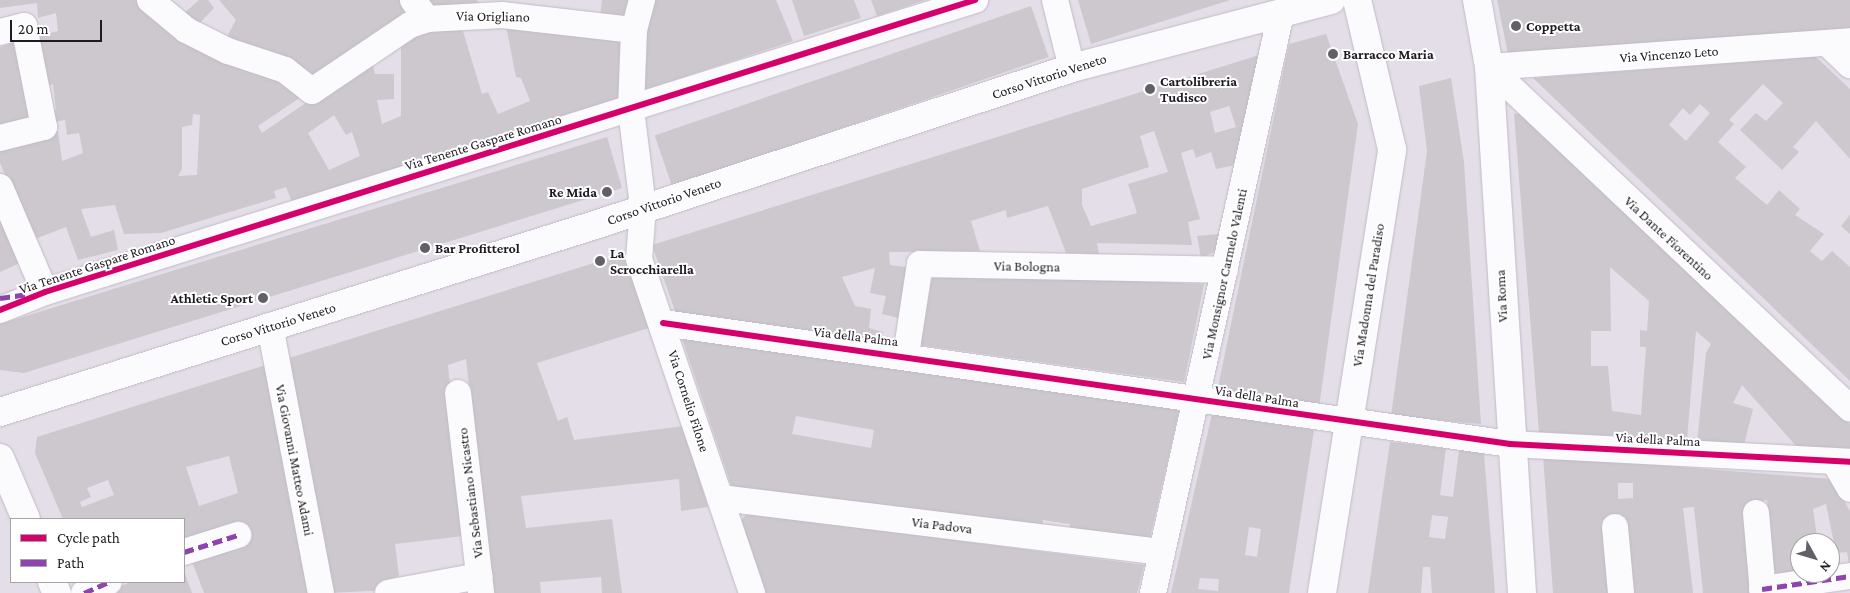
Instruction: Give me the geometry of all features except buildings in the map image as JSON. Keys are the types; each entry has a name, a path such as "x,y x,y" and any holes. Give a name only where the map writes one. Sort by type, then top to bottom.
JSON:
{"main road":[{"name":"Corso Vittorio Veneto","path":"0,412 1072,68 1331,0"},
{"name":"Via Madonna del Paradiso","path":"1322,593 1347,423 1392,149 1357,0"},
{"name":"Via Roma","path":"1477,0 1488,67 1510,444 1522,593"},
{"path":"0,458 26,518"}],"street":[{"name":"Via Origliano","path":"150,0 186,30 228,51 285,70 312,91 410,25 420,9 502,15 634,30"},
{"name":"Via Cornelio Filone","path":"642,0 634,30 631,109 643,206 639,259 664,323 752,593"},
{"name":"Via Tenente Gaspare Romano","path":"0,310 45,292 975,0"},
{"path":"1054,0 1072,68"},
{"name":"Via Monsignor Carmelo Valenti","path":"1153,593 1281,13"},
{"path":"0,32 24,26 44,127 0,138"},
{"path":"1839,42 1850,65"},
{"name":"Via Vincenzo Leto","path":"1488,67 1839,42"},
{"name":"Via Dante Fiorentino","path":"1488,67 1850,408"},
{"path":"0,188 45,292"},
{"name":"Via Bologna","path":"906,355 920,264 1225,270"},
{"name":"Via Tenente Gaspare Romano","path":"0,298 45,292"},
{"name":"Via della Palma","path":"664,323 906,355 1347,423 1510,444 1842,462"},
{"name":"Via Giovanni Matteo Adami","path":"270,326 321,593"},
{"name":"Via Sebastiano Nicastro","path":"458,393 480,584"},
{"path":"1842,462 1850,489"},
{"name":"Via Padova","path":"721,498 1162,552"},
{"path":"1756,514 1763,591 1850,576"},
{"path":"1615,528 1621,593"},
{"path":"185,552 238,535"},
{"path":"84,593 107,583"},
{"path":"388,593 480,584"}],"marked path":[{"path":"0,298 27,294"},
{"path":"185,552 238,535"},
{"path":"1762,589 1850,576"},
{"path":"84,593 107,583"}],"cycle path":[{"path":"0,310 45,292 975,0"},
{"path":"663,323 1510,444 1850,462"}],"place":[{"name":"Coppetta","path":"1516,26"},
{"name":"Barracco Maria","path":"1333,54"},
{"name":"Cartolibreria Tudisco","path":"1150,89"},
{"name":"Re Mida","path":"607,192"},
{"name":"Bar Profitterol","path":"425,248"},
{"name":"La Scrocchiarella","path":"600,261"},
{"name":"Athletic Sport","path":"263,298"}]}
